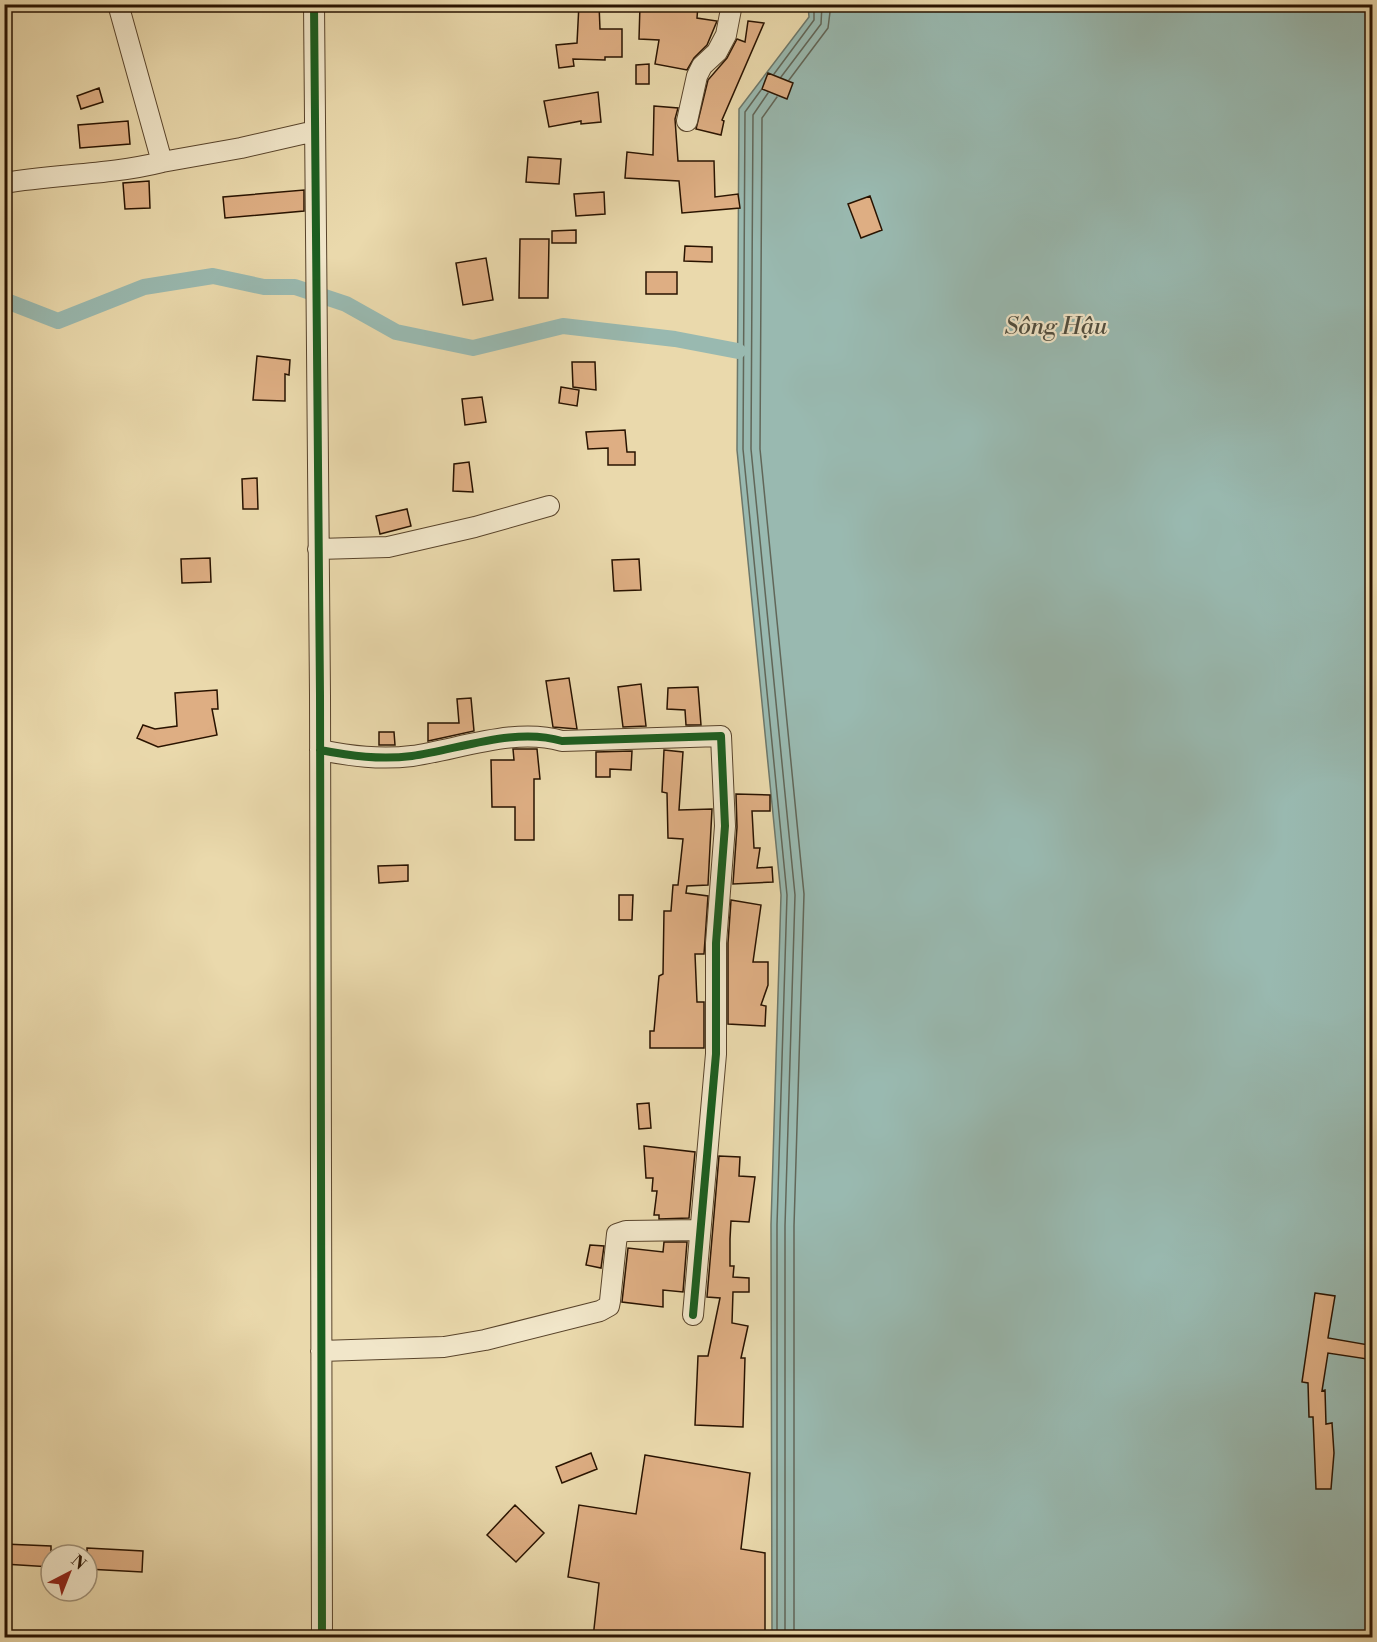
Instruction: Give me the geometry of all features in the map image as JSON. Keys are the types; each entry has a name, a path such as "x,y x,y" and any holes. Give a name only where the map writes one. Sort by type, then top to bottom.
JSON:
{"street":[{"path":"118,4 162,162"},
{"path":"314,4 320,750 322,1638"},
{"path":"687,121 697,76 702,66 717,52 726,35 732,4"},
{"path":"4,183 61,175 129,170 315,131"},
{"path":"318,549 388,547 475,527 549,506"},
{"path":"320,750 362,758 411,756 488,741 543,735 562,741 721,736 724,826 716,943 716,1054 693,1315"},
{"path":"321,1351 444,1347 485,1340 600,1311 609,1304 617,1234 626,1231 700,1230"}],"water":[{"name":"Sông Hậu","path":"808,5 1372,5 1372,1637 772,1637 771,1225 781,895 737,450 739,109 809,17"}],"building":[{"path":"579,4 599,4 600,29 622,29 622,57 605,57 605,60 573,59 574,66 559,68 556,45 577,43"},
{"path":"640,5 698,5 697,18 717,21 707,45 694,58 687,70 655,64 659,40 639,39"},
{"path":"748,21 764,23 722,120 724,121 721,135 696,129 708,80 727,58 737,39 745,42"},
{"path":"649,64 649,84 636,84 636,65"},
{"path":"768,73 793,83 787,99 762,89"},
{"path":"99,88 103,102 81,109 77,96"},
{"path":"598,92 601,122 581,124 581,121 549,127 544,101"},
{"path":"654,106 678,108 675,119 678,161 714,161 715,197 738,194 740,208 682,213 679,181 625,178 627,152 653,155"},
{"path":"128,121 130,144 80,148 78,125"},
{"path":"528,157 561,159 559,184 526,182"},
{"path":"149,181 150,208 125,209 123,183"},
{"path":"304,190 304,211 225,218 223,197"},
{"path":"604,192 605,214 576,216 574,194"},
{"path":"870,196 882,230 861,238 848,204"},
{"path":"576,230 576,243 552,243 552,231"},
{"path":"520,239 549,239 548,298 519,298"},
{"path":"685,246 712,247 712,262 684,261"},
{"path":"486,258 493,300 463,305 456,263"},
{"path":"646,272 677,272 677,294 646,294"},
{"path":"257,356 290,360 289,375 285,374 285,401 253,400"},
{"path":"572,362 595,362 596,390 573,387"},
{"path":"561,387 579,390 577,406 559,403"},
{"path":"482,397 486,422 465,425 462,399"},
{"path":"625,430 627,452 635,452 635,465 608,465 608,448 588,449 586,432"},
{"path":"469,462 473,492 453,491 454,464"},
{"path":"257,478 258,509 243,509 242,479"},
{"path":"407,509 411,526 380,534 376,516"},
{"path":"210,558 211,582 182,583 181,559"},
{"path":"639,559 641,590 614,591 612,560"},
{"path":"569,678 577,729 553,727 546,681"},
{"path":"641,684 646,726 623,727 618,687"},
{"path":"698,687 701,725 686,725 685,710 667,709 668,688"},
{"path":"217,690 218,709 212,709 217,735 158,747 137,738 143,725 155,729 177,726 175,693"},
{"path":"471,698 474,731 428,741 428,723 459,723 457,699"},
{"path":"379,732 394,732 395,745 379,745"},
{"path":"513,749 537,749 540,779 534,779 534,840 515,840 515,807 492,807 491,760 514,760"},
{"path":"664,750 683,752 679,810 712,809 708,885 687,886 686,893 708,896 704,954 695,954 697,1002 704,1002 704,1048 650,1048 650,1031 654,1031 659,976 663,974 664,911 671,911 673,885 678,885 683,839 668,838 667,793 662,792"},
{"path":"632,751 631,770 610,769 610,777 596,777 596,752"},
{"path":"736,794 770,795 770,811 752,811 754,848 760,848 757,868 772,867 773,882 733,884 737,827"},
{"path":"408,865 408,881 379,883 378,866"},
{"path":"619,895 633,895 632,920 619,920"},
{"path":"731,900 761,905 753,962 768,962 768,985 761,1005 766,1006 765,1026 728,1024 728,943"},
{"path":"649,1103 651,1128 639,1129 637,1104"},
{"path":"644,1146 695,1152 689,1218 659,1219 659,1215 654,1215 657,1191 652,1191 653,1178 646,1178"},
{"path":"719,1156 740,1157 739,1176 755,1177 749,1222 731,1221 730,1239 730,1266 734,1266 733,1277 749,1278 749,1292 733,1292 732,1323 748,1326 741,1358 745,1358 743,1427 695,1425 698,1356 708,1356 720,1298 707,1297"},
{"path":"664,1242 687,1242 683,1292 663,1290 663,1307 622,1302 628,1248 663,1252"},
{"path":"590,1245 604,1246 601,1268 586,1265"},
{"path":"1315,1293 1335,1296 1328,1338 1369,1345 1367,1359 1328,1353 1322,1391 1325,1390 1326,1424 1332,1423 1334,1453 1331,1489 1316,1489 1313,1417 1309,1417 1308,1383 1302,1382"},
{"path":"591,1453 597,1469 562,1483 556,1467"},
{"path":"645,1455 750,1473 741,1549 765,1553 765,1638 593,1638 599,1583 568,1577 579,1505 636,1514"},
{"path":"515,1505 544,1533 516,1562 487,1535"},
{"path":"4,1544 39,1545 39,1566 4,1564"},
{"path":"99,1549 143,1551 142,1572 99,1570"}],"waterway":[{"path":"4,300 58,321 144,287 213,276 264,287 295,287 346,304 396,332 473,348 563,326 675,339 738,351"}],"cycle path":[{"path":"314,4 320,695 322,1638"},
{"path":"320,750 354,756 388,758 412,756 525,736 562,741 721,736 725,826 716,943 716,1054 693,1315"}]}
